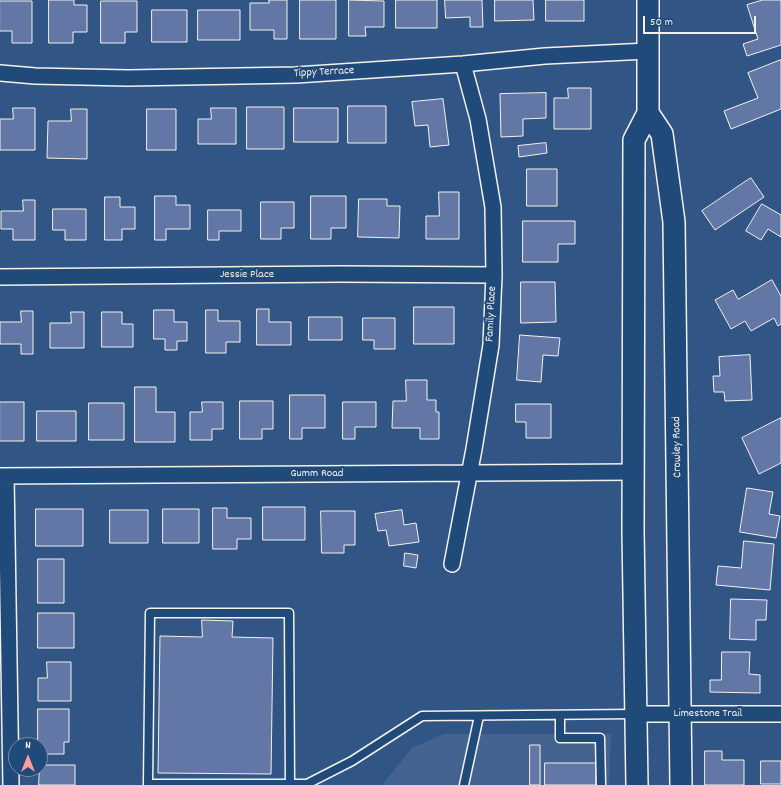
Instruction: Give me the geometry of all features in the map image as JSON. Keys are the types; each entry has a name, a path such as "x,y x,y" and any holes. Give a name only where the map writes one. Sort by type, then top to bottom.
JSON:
{"main road":[{"path":"636,785 633,472 634,140 648,113 648,0"},
{"name":"Crowley Road","path":"648,113 662,134 674,222 681,785"}],"street":[{"name":"Tippy Terrace","path":"0,73 34,76 128,78 296,75 463,64 545,56 648,51"},
{"name":"Family Place","path":"452,564 470,473 491,346 494,275 493,207 478,119 463,64"},
{"name":"Jessie Place","path":"0,277 341,274 494,275"},
{"name":"Gumm Road","path":"3,476 633,472"},
{"path":"3,476 11,785"},
{"name":"Limestone Trail","path":"635,714 781,714"}],"lane":[{"path":"290,785 289,613 150,613 148,784 290,785 307,784 352,760 422,716 635,714"},
{"path":"560,715 560,738 600,738 601,785"},
{"path":"464,785 479,716"}],"shaded area":[{"path":"444,734 611,734 609,785 382,785 412,748"}],"building":[{"path":"49,0 74,0 74,5 87,5 87,32 73,32 73,43 49,43"},
{"path":"269,0 287,0 287,39 274,39 274,30 250,30 250,3 269,3"},
{"path":"300,0 336,0 336,39 300,39"},
{"path":"349,0 384,1 384,27 365,27 366,36 349,36"},
{"path":"396,0 437,0 437,28 396,28"},
{"path":"445,0 482,0 483,27 470,27 470,17 446,18"},
{"path":"495,0 533,0 534,20 495,21"},
{"path":"546,0 584,0 584,21 546,21"},
{"path":"763,0 781,0 781,45 747,56 743,44 758,39 747,5"},
{"path":"0,1 32,1 32,43 12,43 12,31 0,31"},
{"path":"101,1 137,1 137,32 125,32 125,43 101,43"},
{"path":"152,10 187,10 187,42 152,42"},
{"path":"198,10 240,10 240,40 198,40"},
{"path":"781,60 781,109 731,129 724,111 758,98 748,73"},
{"path":"568,88 591,88 591,129 554,129 554,98 568,98"},
{"path":"546,93 546,118 523,119 523,136 501,137 500,94"},
{"path":"443,99 449,145 430,147 428,125 415,126 412,102"},
{"path":"348,106 386,106 386,143 348,143"},
{"path":"247,107 284,107 284,149 247,149"},
{"path":"13,108 35,108 35,150 0,150 0,119 13,119"},
{"path":"211,108 236,108 236,144 198,144 198,119 211,119"},
{"path":"294,108 338,108 338,142 294,142"},
{"path":"71,109 87,109 87,159 47,158 48,121 71,121"},
{"path":"147,109 176,109 176,150 147,150"},
{"path":"546,143 547,153 519,157 518,146"},
{"path":"527,169 557,169 557,206 527,206"},
{"path":"751,178 764,197 715,230 702,211"},
{"path":"439,192 459,192 459,239 426,239 426,216 439,216"},
{"path":"155,196 176,196 176,205 190,205 190,229 166,229 166,240 155,240"},
{"path":"311,196 346,196 346,228 331,228 331,239 311,239"},
{"path":"105,197 120,197 120,207 135,207 135,229 122,229 122,240 105,240"},
{"path":"359,199 387,199 387,206 400,206 399,238 358,237"},
{"path":"23,200 35,200 35,240 13,240 13,229 1,229 1,211 23,211"},
{"path":"261,202 294,202 294,228 281,228 281,239 261,239"},
{"path":"762,204 781,215 781,237 768,229 761,240 746,231"},
{"path":"53,209 86,209 86,240 65,240 65,230 53,230"},
{"path":"208,210 241,210 241,231 219,231 219,240 208,240"},
{"path":"523,221 575,221 575,244 558,244 558,262 523,262"},
{"path":"772,280 781,296 781,324 778,326 774,318 751,331 745,321 731,329 715,300 733,290 738,299"},
{"path":"521,282 555,282 556,322 521,323"},
{"path":"414,307 454,307 454,344 414,344"},
{"path":"257,309 269,309 269,322 291,322 291,345 257,345"},
{"path":"154,310 174,310 174,322 187,322 187,341 177,341 177,350 165,350 165,339 154,339"},
{"path":"206,310 218,310 218,321 240,321 240,342 226,342 226,353 206,353"},
{"path":"21,311 33,311 33,354 21,354 21,344 0,344 0,322 21,322"},
{"path":"71,312 84,312 84,348 50,348 50,323 71,323"},
{"path":"102,312 122,312 122,324 133,324 133,347 102,347"},
{"path":"309,317 342,317 342,340 309,340"},
{"path":"363,318 395,318 395,349 374,349 374,340 363,340"},
{"path":"520,335 560,338 558,356 543,355 541,382 517,380"},
{"path":"750,355 752,400 725,401 724,392 714,392 713,376 720,376 719,357"},
{"path":"406,380 427,380 427,400 436,400 436,412 439,412 439,439 420,439 420,428 392,428 393,401 406,401"},
{"path":"135,387 156,387 156,412 175,412 175,442 135,442"},
{"path":"290,395 325,395 325,428 302,428 302,439 290,439"},
{"path":"240,401 273,401 273,429 262,429 262,439 240,439"},
{"path":"0,402 24,402 24,441 0,441"},
{"path":"202,402 223,402 223,429 212,429 212,440 190,440 190,412 202,412"},
{"path":"343,402 376,402 376,427 355,427 355,439 343,439"},
{"path":"89,403 124,403 124,440 89,440"},
{"path":"516,404 551,404 551,438 526,438 526,422 516,422"},
{"path":"37,411 76,411 76,441 37,441"},
{"path":"781,418 781,463 759,474 742,438"},
{"path":"747,488 773,492 769,514 780,516 776,538 740,532"},
{"path":"263,507 305,507 305,540 263,540"},
{"path":"213,508 227,508 227,518 251,518 251,539 237,539 237,549 213,549"},
{"path":"36,509 83,509 83,546 36,546"},
{"path":"163,509 199,509 199,543 163,543"},
{"path":"110,510 148,510 148,543 110,543"},
{"path":"402,510 404,525 416,523 419,542 389,546 386,530 378,531 375,514"},
{"path":"321,511 355,511 355,545 344,545 344,553 322,553"},
{"path":"744,541 774,544 770,590 716,585 718,566 741,568"},
{"path":"405,553 418,555 416,568 404,566"},
{"path":"38,559 64,559 64,603 38,603"},
{"path":"731,599 767,600 766,620 756,620 756,640 730,639"},
{"path":"38,613 74,613 74,648 38,648"},
{"path":"202,620 233,621 232,637 273,638 271,774 158,773 160,636 202,637"},
{"path":"722,652 750,652 749,674 760,675 760,693 710,692 710,680 721,680"},
{"path":"47,662 71,662 71,701 38,701 38,678 47,678"},
{"path":"38,709 69,709 69,742 64,742 64,754 48,754 48,737 38,737"},
{"path":"530,745 540,745 540,785 530,785"},
{"path":"705,751 722,751 722,760 744,760 744,785 705,785"},
{"path":"761,761 781,761 781,784 761,784"},
{"path":"545,763 596,763 596,785 545,785"},
{"path":"48,765 75,765 75,785 39,785 39,777 48,777"}]}
